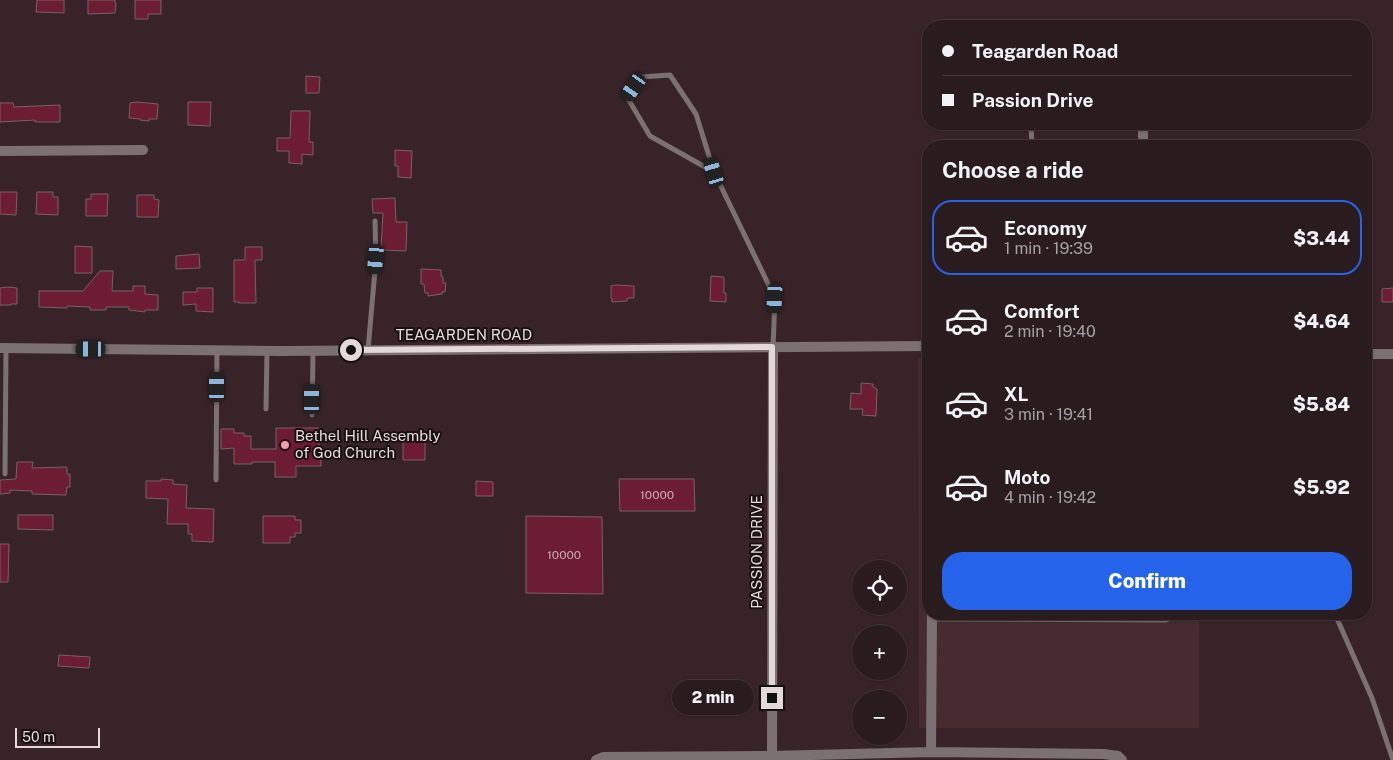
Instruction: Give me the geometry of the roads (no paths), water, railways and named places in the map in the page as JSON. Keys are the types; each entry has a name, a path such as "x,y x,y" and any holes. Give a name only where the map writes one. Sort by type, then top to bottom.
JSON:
{"street":[{"path":"0,152 143,150"},
{"name":"TEAGARDEN ROAD","path":"3,348 312,351 922,346"},
{"name":"PASSION DRIVE","path":"772,347 772,756"},
{"path":"1372,354 1393,354"},
{"path":"931,752 932,620"},
{"path":"596,760 603,757 772,756 931,752 1104,754 1118,756 1122,760"}],"lane":[{"path":"714,172 650,136 627,97 641,77 670,75 696,114 714,172 775,298 772,347"},
{"path":"368,350 376,259 375,221"},
{"path":"3,348 5,474"},
{"path":"216,480 217,350"},
{"path":"266,351 266,409"},
{"path":"312,351 312,415"},
{"path":"1338,620 1372,698 1393,760"}],"place":[{"name":"Bethel Hill Assembly of God Church","path":"285,445"}]}
